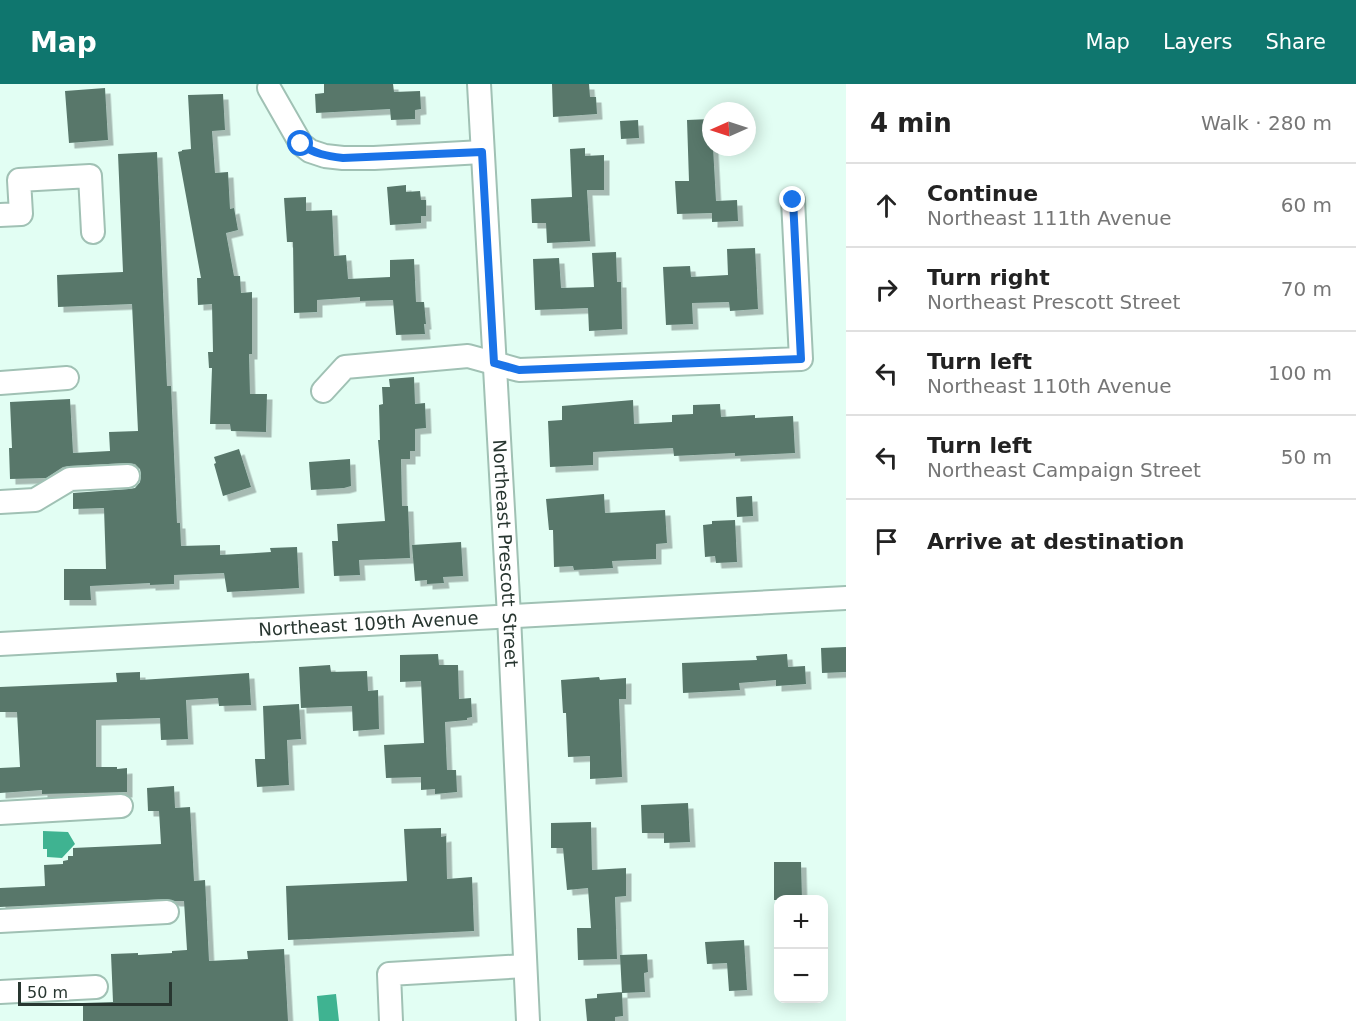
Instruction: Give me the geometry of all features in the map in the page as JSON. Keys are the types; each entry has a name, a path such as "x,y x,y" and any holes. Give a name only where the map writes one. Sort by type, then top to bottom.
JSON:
{"street":[{"name":"Northeast Prescott Street","path":"479,84 509,616 528,1021"},
{"path":"269,88 301,144 310,151 325,156 374,158 482,152"},
{"path":"0,215 21,214 19,180 90,176 93,232"},
{"path":"323,391 345,367 468,356 519,370 801,359 793,200"},
{"path":"0,382 67,378"},
{"path":"0,502 35,500 70,479 128,476"},
{"name":"Northeast 109th Avenue","path":"0,644 846,598"},
{"path":"0,813 121,806"},
{"path":"0,921 167,912"},
{"path":"391,1021 388,974 525,966"},
{"path":"0,992 96,987"}],"shaded area":[{"path":"43,831 68,832 75,844 62,858 47,857 47,849 43,849"},
{"path":"336,994 339,1021 319,1021 317,996"}],"building":[{"path":"324,84 393,84 394,92 420,91 421,109 415,110 415,119 391,120 390,109 316,113 315,94 324,93"},
{"path":"552,84 589,84 590,97 596,97 597,114 553,117"},
{"path":"105,88 108,140 69,143 65,91"},
{"path":"223,94 225,130 212,131 215,173 228,172 230,209 234,208 238,230 226,233 234,276 240,276 241,293 252,292 250,394 267,394 266,432 231,431 230,424 210,424 212,368 209,368 208,352 213,352 212,304 198,305 197,278 201,278 178,152 191,149 188,95"},
{"path":"702,119 702,156 714,156 716,201 737,200 738,221 712,222 712,213 677,214 675,181 689,181 687,120"},
{"path":"638,120 639,138 621,139 620,121"},
{"path":"585,148 585,156 604,155 604,190 587,190 590,241 547,243 546,223 532,223 531,199 572,197 570,149"},
{"path":"157,152 167,386 171,386 177,523 180,523 181,546 220,545 220,555 271,552 270,548 297,547 299,588 227,592 224,573 174,575 174,584 90,586 91,600 64,600 64,569 106,569 104,508 73,509 73,493 135,488 140,482 140,469 135,464 127,463 69,466 63,467 46,478 10,479 9,448 12,448 10,402 70,399 73,453 110,451 109,432 138,431 132,304 58,307 57,275 123,272 118,154"},
{"path":"406,185 406,192 420,191 421,200 426,200 426,216 421,216 421,223 390,225 387,187"},
{"path":"306,197 306,211 332,210 334,256 346,255 348,279 390,277 390,260 414,259 416,302 424,302 425,334 396,335 393,300 360,301 360,297 317,300 317,312 294,313 293,242 287,242 284,198"},
{"path":"755,248 758,309 730,311 729,302 692,303 693,324 666,325 663,267 690,266 691,277 728,275 727,249"},
{"path":"616,252 617,282 621,282 622,329 589,331 588,308 535,310 533,259 559,258 561,288 594,287 592,253"},
{"path":"414,377 415,404 425,403 426,428 415,429 415,451 410,451 410,459 401,459 402,506 408,506 410,558 359,560 360,575 334,576 332,541 338,541 337,524 385,521 378,440 380,440 379,405 383,404 382,387 390,387 389,379"},
{"path":"633,400 634,424 672,422 672,415 693,414 693,405 720,404 721,417 793,416 795,453 674,456 673,448 593,452 593,465 550,467 548,421 562,420 562,406"},
{"path":"239,449 251,487 223,496 214,457"},
{"path":"350,459 351,486 311,490 309,462"},
{"path":"604,494 605,513 665,510 667,543 656,544 656,559 612,561 613,568 574,570 573,566 554,567 553,530 549,530 546,499"},
{"path":"752,496 753,516 737,517 736,497"},
{"path":"735,520 737,562 716,563 715,556 705,557 703,525 712,524 712,521"},
{"path":"461,542 463,576 443,577 444,583 427,584 427,580 415,581 412,545"},
{"path":"846,647 846,672 822,673 821,648"},
{"path":"438,654 439,665 458,665 459,699 471,698 472,717 467,720 445,722 447,770 456,770 457,792 435,794 435,789 421,790 421,777 386,778 384,745 424,743 421,681 400,682 400,655"},
{"path":"787,654 788,667 805,666 806,684 776,686 776,680 739,683 740,690 683,693 682,663 757,660 756,656"},
{"path":"330,665 331,672 367,671 368,691 378,690 379,729 353,731 352,706 301,708 299,667"},
{"path":"140,672 140,680 249,673 251,705 219,706 218,698 186,700 188,739 161,740 160,718 96,720 96,767 127,768 127,792 42,794 42,790 0,793 0,768 20,767 17,712 0,712 0,687 117,682 116,673"},
{"path":"599,677 600,680 626,678 626,699 619,699 622,777 590,779 590,756 568,757 566,713 563,713 561,680"},
{"path":"299,704 301,739 287,740 289,785 257,787 255,759 265,759 263,706"},
{"path":"174,786 175,808 190,807 194,881 205,880 209,961 248,959 247,951 284,949 288,1021 83,1021 83,1003 113,1002 111,954 138,953 138,955 187,950 184,901 166,899 0,907 0,888 45,886 44,865 63,864 63,861 68,860 68,856 73,856 73,848 161,844 159,811 148,811 147,788"},
{"path":"688,803 690,842 664,843 664,833 642,833 641,805"},
{"path":"591,822 592,870 626,868 626,896 615,897 617,959 578,960 577,928 591,928 588,888 567,890 563,848 551,848 551,823"},
{"path":"441,828 441,837 446,836 447,879 472,877 474,931 288,940 286,886 407,881 404,829"},
{"path":"774,862 801,862 802,895 774,895"},
{"path":"744,940 747,990 729,991 727,963 707,964 705,942"},
{"path":"647,954 648,972 644,973 645,992 622,993 620,955"},
{"path":"622,992 623,1016 615,1017 615,1021 587,1021 585,999 597,998 597,994"}],"route":[{"path":"301,144 310,151 343,158 482,152 494,363 519,370 801,359 793,200"}]}
